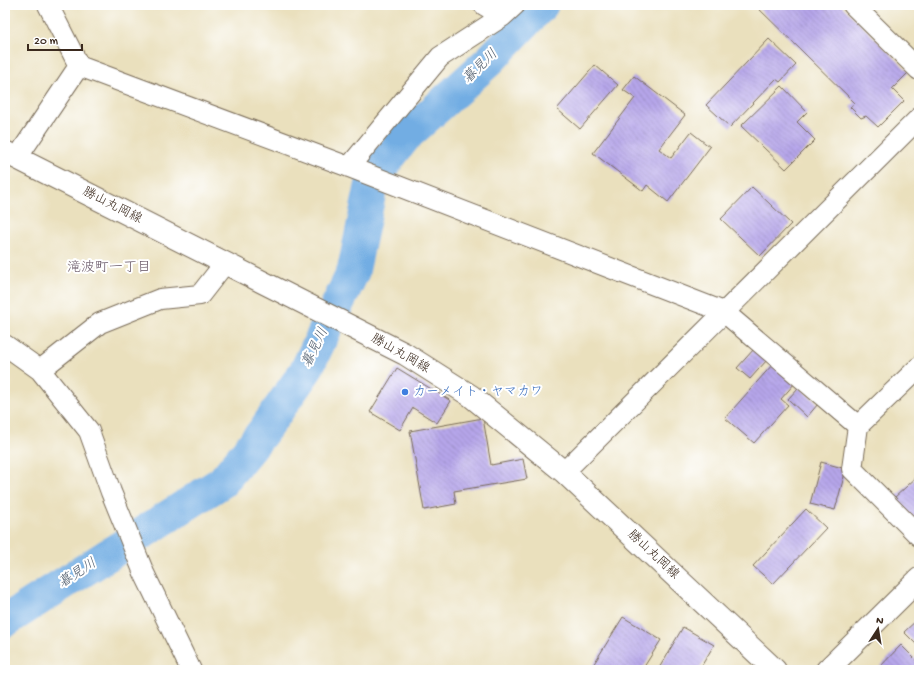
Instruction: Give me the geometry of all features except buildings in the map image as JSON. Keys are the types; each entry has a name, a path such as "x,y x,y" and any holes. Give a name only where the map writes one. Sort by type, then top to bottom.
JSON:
{"main road":[{"name":"勝山丸岡線","path":"11,155 405,354 470,396 564,472 775,670"},
{"path":"828,670 919,579"}],"street":[{"path":"48,5 79,66 354,169 724,312 858,426"},
{"path":"484,5 509,11"},
{"path":"853,5 919,70"},
{"path":"354,169 440,57 509,11"},
{"path":"11,155 79,66"},
{"path":"564,472 919,118"},
{"path":"40,370 100,323 160,299 200,295 225,263"},
{"path":"5,344 40,370 89,431 111,492 144,573 190,670"},
{"path":"919,367 858,426 852,469 919,536"}],"waterway":[{"name":"暮見川","path":"5,621 222,482 262,433 306,370 353,272 373,178 406,136 490,60 542,5"}],"place":[{"name":"カーメイト・ヤマカワ","path":"405,392"}],"district":[{"name":"滝波町一丁目","path":"109,268"}]}
